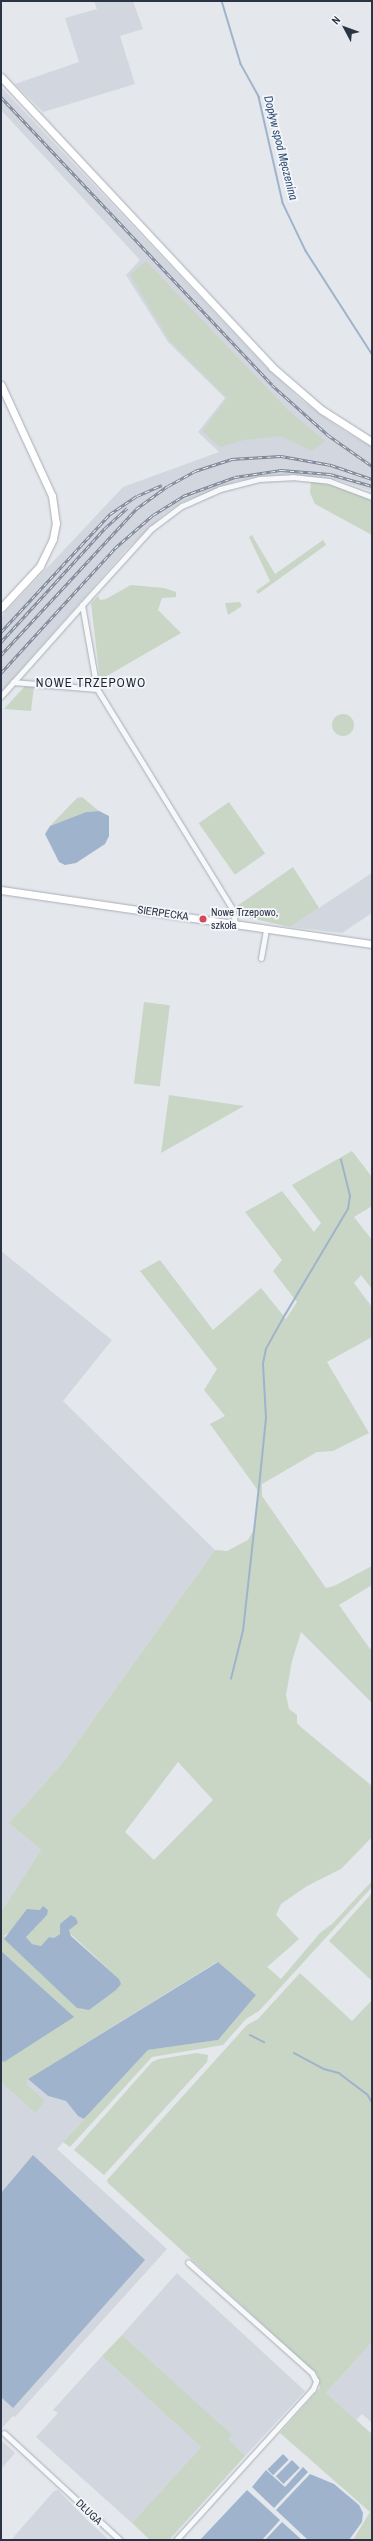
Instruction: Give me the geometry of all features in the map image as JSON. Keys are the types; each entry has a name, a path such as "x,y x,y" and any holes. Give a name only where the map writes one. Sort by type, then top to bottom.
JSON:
{"street":[{"path":"1,77 272,367 322,410 372,442"},
{"path":"1,385 52,496 56,523 53,539 40,566 1,608"},
{"path":"1,696 151,528 182,506 220,489 259,479 292,477 329,481 372,497"},
{"path":"82,605 97,689 233,910 235,924"},
{"path":"13,682 97,689"},
{"name":"SIERPECKA","path":"1,890 372,944"},
{"path":"261,958 266,929"},
{"path":"176,2540 313,2389 316,2381 312,2373 188,2262"},
{"name":"DŁUGA","path":"4,2433 120,2540"}],"shaded area":[{"path":"94,1 133,1 143,29 120,36 135,84 43,112 15,84 79,62 65,18 97,9"},
{"path":"2,88 265,366 300,399 341,429 372,447 372,491 338,480 275,475 237,481 183,502 164,514 127,549 1,692 1,617 123,487 219,452 198,432 225,398 168,342 126,275 140,260 1,110"},
{"path":"372,873 372,913 342,933 290,927"},
{"path":"1,1251 112,1340 63,1401 215,1550 60,1766 9,1823 41,1850 1,1912"},
{"path":"28,2079 48,2096 66,2101 78,2116 84,2119 57,2149 167,2249 15,2417 13,2416 1,2429 1,2082 35,2113 27,2085"},
{"path":"177,2273 305,2391 245,2456 227,2439 231,2435 122,2335"},
{"path":"372,2342 372,2423 362,2414 356,2420 326,2393"},
{"path":"102,2356 201,2447 132,2523 36,2437 58,2413 53,2410"},
{"path":"1,2440 15,2453 1,2469"},
{"path":"58,2490 109,2540 11,2540 54,2491"}],"green space":[{"path":"146,261 288,410 325,441 312,451 280,436 244,440 220,447 202,431 227,398 169,340 130,275"},
{"path":"311,481 334,486 372,500 372,535 315,504 310,493"},
{"path":"252,535 275,574 323,540 326,545 258,594 256,591 270,581 249,537"},
{"path":"131,585 164,588 176,592 176,597 162,598 158,610 181,633 100,680 91,603 98,596 100,600 106,599"},
{"path":"240,602 242,606 228,615 225,603"},
{"path":"26,685 34,686 31,711 4,709"},
{"path":"343,714 351,717 354,725 351,733 343,736 335,733 332,725 335,717"},
{"path":"82,797 99,811 86,812 50,826 77,798"},
{"path":"229,802 265,854 235,875 199,823"},
{"path":"293,867 319,908 290,927 249,918 239,911 237,906"},
{"path":"144,1002 170,1005 160,1087 134,1083"},
{"path":"169,1095 244,1106 161,1153"},
{"path":"352,1151 372,1177 372,1206 354,1217 372,1240 372,1289 361,1275 354,1283 372,1307 372,1337 327,1362 369,1433 333,1451 317,1452 262,1484 262,1496 326,1588 334,1586 372,1566 372,1585 339,1605 370,1649 372,1648 372,1703 301,1632 292,1661 286,1695 289,1709 297,1715 297,1723 372,1786 372,1837 341,1869 307,1886 281,1904 276,1915 299,1939 267,1967 281,1979 320,1933 333,1923 372,1881 372,1887 259,2011 246,2019 223,2045 152,2057 70,2147 63,2142 148,2050 217,2040 217,1962 28,2079 27,2085 45,2101 35,2113 1,2082 1,1912 41,1850 9,1823 60,1766 215,1550 227,1551 248,1540 253,1531 259,1492 210,1424 225,1416 204,1390 217,1369 140,1271 160,1260 213,1330 261,1288 286,1319 297,1302 273,1271 282,1260 245,1212 282,1191 314,1232 321,1223 292,1185","holes":["178,1762 213,1800 154,1860 125,1832","40,1910 47,1915 28,1933 26,1937 32,1944 41,1946 49,1937 54,1938 60,1934 60,1924 119,1979 82,2010 4,1936"]},
{"path":"372,1893 372,1981 329,1941"},
{"path":"300,1973 352,2021 372,2000 372,2342 326,2393 372,2434 372,2540 353,2540 370,2512 280,2433 320,2388 318,2375 108,2183 107,2180 247,2025 258,2019"},
{"path":"197,2053 208,2055 207,2062 104,2175 74,2150 152,2062 159,2059"},
{"path":"122,2335 232,2435 228,2439 245,2456 169,2540 150,2540 132,2523 201,2447 102,2356"}],"water":[{"path":"99,811 109,816 109,836 105,844 76,863 65,865 59,862 45,834 50,826 86,812"},
{"path":"43,1906 48,1910 47,1915 26,1937 32,1944 41,1946 49,1937 54,1938 60,1934 60,1924 71,1915 76,1918 78,1923 69,1930 71,1936 119,1979 121,1984 116,1990 89,2010 77,2008 4,1939 27,1909 40,1910"},
{"path":"1,1951 74,2017 4,2062 1,2060"},
{"path":"218,1962 256,1995 218,2040 148,2050 84,2119 78,2116 66,2101 48,2096 28,2079"},
{"path":"33,2155 145,2260 13,2408 1,2397 1,2193"},
{"path":"283,2454 289,2460 273,2475 267,2470"},
{"path":"292,2460 300,2468 284,2484 276,2476"},
{"path":"303,2467 308,2472 274,2508 252,2487 266,2470 285,2487"},
{"path":"310,2474 334,2484 359,2505 363,2513 362,2522 349,2540 308,2540 276,2510"},
{"path":"247,2490 280,2520 262,2540 200,2540"},
{"path":"282,2522 302,2540 265,2540"}],"waterway":[{"name":"Dopływ spod Męczenina","path":"222,1 241,64 259,97 283,203 306,251 372,354"},
{"path":"231,1679 243,1631 259,1487 266,1418 263,1364 266,1349 348,1209 350,1196 341,1160"},
{"path":"250,2035 264,2042"},
{"path":"294,2053 324,2069 339,2073 368,2095 372,2102"}],"railway":[{"path":"1,97 272,385 328,435 372,466"},
{"path":"1,655 136,509 168,486 195,471 231,459 281,456 331,465 372,479"},
{"path":"1,673 115,548 153,515 183,496 235,477 281,470 330,474 372,486"},
{"path":"1,632 110,514 137,496 162,485"},
{"path":"1,642 105,528 127,508"}],"place":[{"name":"Nowe Trzepowo, szkoła","path":"203,919"}],"district":[{"name":"NOWE TRZEPOWO","path":"91,683"}]}
